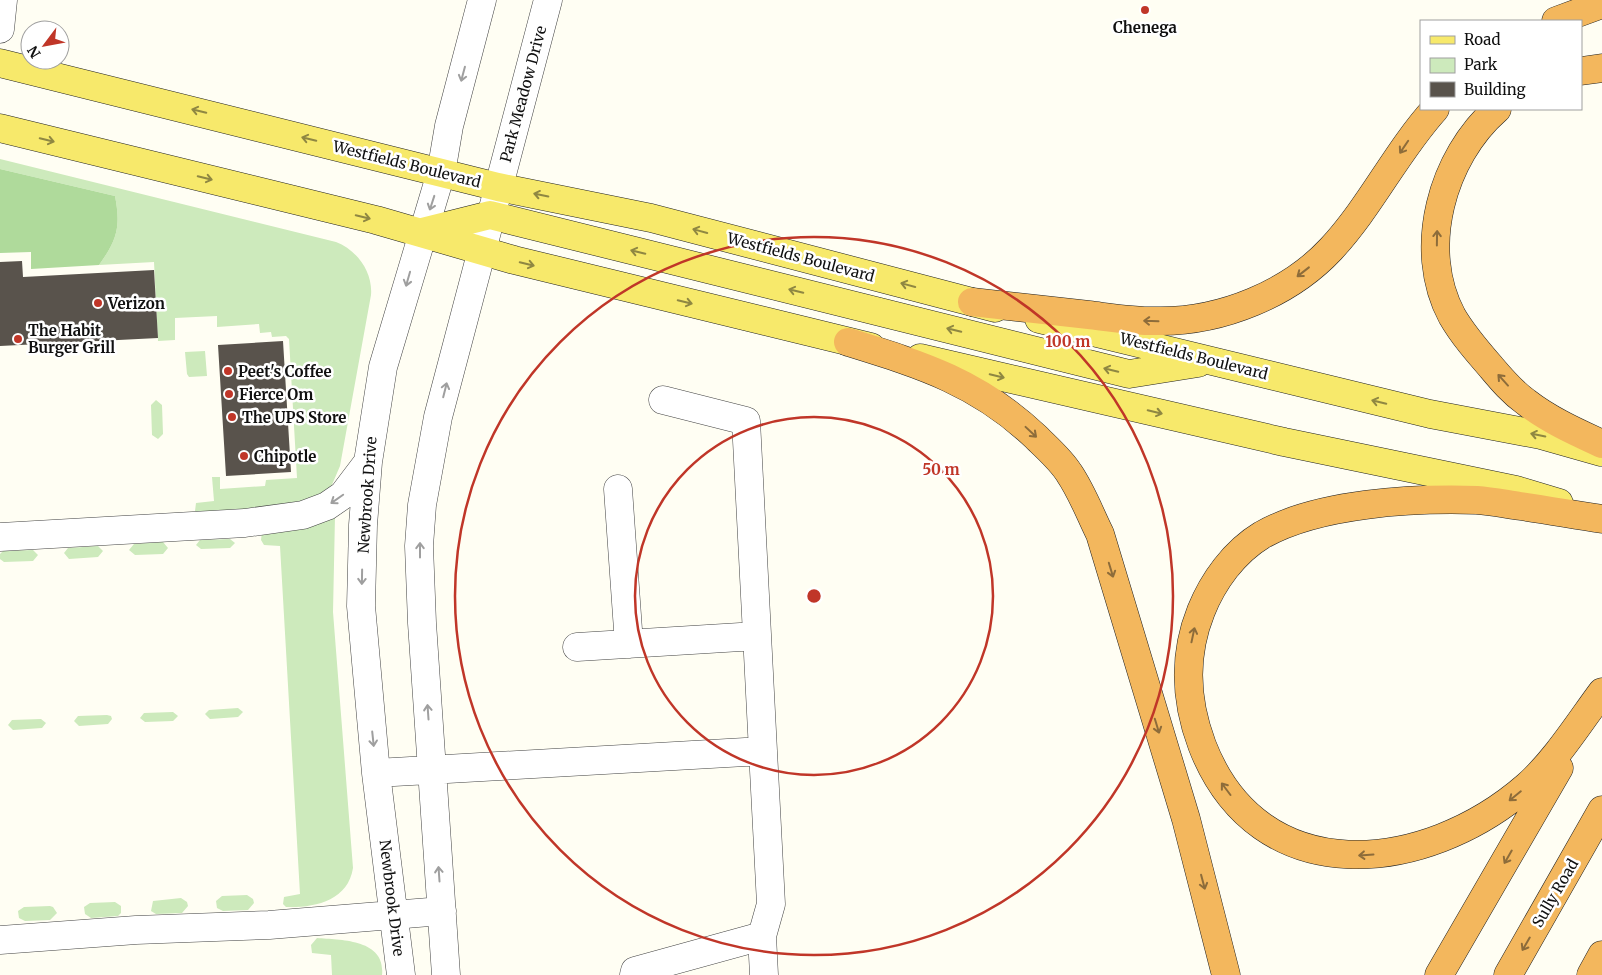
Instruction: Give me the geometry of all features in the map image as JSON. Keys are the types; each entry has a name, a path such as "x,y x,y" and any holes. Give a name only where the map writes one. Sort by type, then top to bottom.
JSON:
{"highway":[{"path":"1559,20 1602,4"},
{"path":"1582,71 1602,68"},
{"path":"972,302 1162,321 1225,311 1252,302 1277,291 1330,250 1359,214 1414,132 1434,110"},
{"path":"1496,110 1477,128 1456,161 1444,193 1438,214 1436,240 1443,293 1452,315 1466,338 1506,385 1526,402 1564,427 1602,444"},
{"path":"848,342 927,367 964,384 993,402 1019,421 1048,448 1068,471 1076,484 1100,534 1186,819 1226,975"},
{"path":"1602,517 1479,500 1400,502 1353,507 1294,520 1261,536 1239,553 1223,571 1206,599 1193,630 1187,680 1189,703 1195,728 1213,771 1245,811 1268,830 1297,845 1325,853 1354,856 1415,848 1464,828 1508,801 1529,784 1558,751 1602,692"},
{"path":"1440,975 1602,692"},
{"name":"Sully Road","path":"1508,975 1602,810"},
{"path":"1590,975 1602,955"}],"main road":[{"name":"Westfields Boulevard","path":"0,63 498,187 651,218 972,302 1430,414 1541,435 1602,452"},
{"path":"0,128 422,232 480,252 848,342 1284,442 1516,490 1602,517"},
{"path":"422,232 490,216 1129,374 1211,360"}],"street":[{"path":"0,29 3,0"},
{"name":"Newbrook Drive","path":"401,975 376,773 361,606 363,525 368,462 383,367 441,173 449,126 482,0"},
{"name":"Park Meadow Drive","path":"498,187 548,0"},
{"path":"446,975 422,623 419,546 422,505 438,416 498,187"},
{"path":"663,400 746,421 771,904 762,936 764,975"},
{"path":"0,537 246,523 303,515 327,506 343,495 368,462"},
{"path":"618,488 629,644"},
{"path":"577,647 757,636"},
{"path":"376,773 763,750"},
{"path":"0,940 136,930 269,925 442,911"},
{"path":"634,975 635,971 762,936"}],"green space":[{"path":"0,159 336,242 351,250 366,270 371,286 371,295 340,466 331,487 303,507 198,513 195,511 196,503 214,501 212,477 220,477 220,489 265,486 266,480 297,478 289,339 286,336 272,337 271,332 260,333 259,324 217,327 217,316 175,318 175,340 158,341 154,262 99,265 110,248 116,233 118,216 115,196 0,169"},
{"path":"0,169 115,196 118,216 116,233 110,248 99,265 31,269 31,252 0,253"},
{"path":"205,351 207,376 189,377 187,374 185,352"},
{"path":"156,400 162,405 163,434 158,439 152,435 151,405"},
{"path":"335,516 333,612 353,868 350,879 337,895 318,904 286,907 283,904 284,897 300,894 280,546 264,545 261,540 262,532"},
{"path":"230,539 235,543 230,548 201,549 196,545 200,540"},
{"path":"163,542 168,548 163,554 135,555 129,550 134,544"},
{"path":"98,546 103,551 98,557 69,559 64,553 68,548"},
{"path":"33,550 38,555 33,561 4,562 0,559 0,554 3,551"},
{"path":"238,708 243,712 238,717 210,719 205,714 209,710"},
{"path":"173,712 178,716 173,721 145,722 140,718 144,713"},
{"path":"78,716 111,716 112,719 108,724 79,726 74,721"},
{"path":"41,719 46,723 42,728 13,730 8,725 12,720"},
{"path":"247,895 253,899 254,903 248,910 223,911 217,908 216,901 222,896"},
{"path":"181,898 187,902 188,906 182,913 156,914 151,911 153,901"},
{"path":"115,902 121,906 121,913 118,916 91,918 85,914 84,907 90,903"},
{"path":"50,906 57,913 50,920 25,921 19,918 18,911 24,907"},
{"path":"317,938 349,941 370,948 377,954 381,963 382,975 332,975 331,955 312,953 311,945"}],"building":[{"path":"22,261 23,277 154,270 158,338 0,346 0,262"},
{"path":"283,341 291,472 226,476 218,345"}],"place":[{"name":"Chenega","path":"1145,10"},
{"name":"Verizon","path":"98,303"},
{"name":"The Habit Burger Grill","path":"18,339"},
{"name":"Peet's Coffee","path":"228,371"},
{"name":"Fierce Om","path":"229,394"},
{"name":"The UPS Store","path":"232,417"},
{"name":"Chipotle","path":"244,456"}]}
